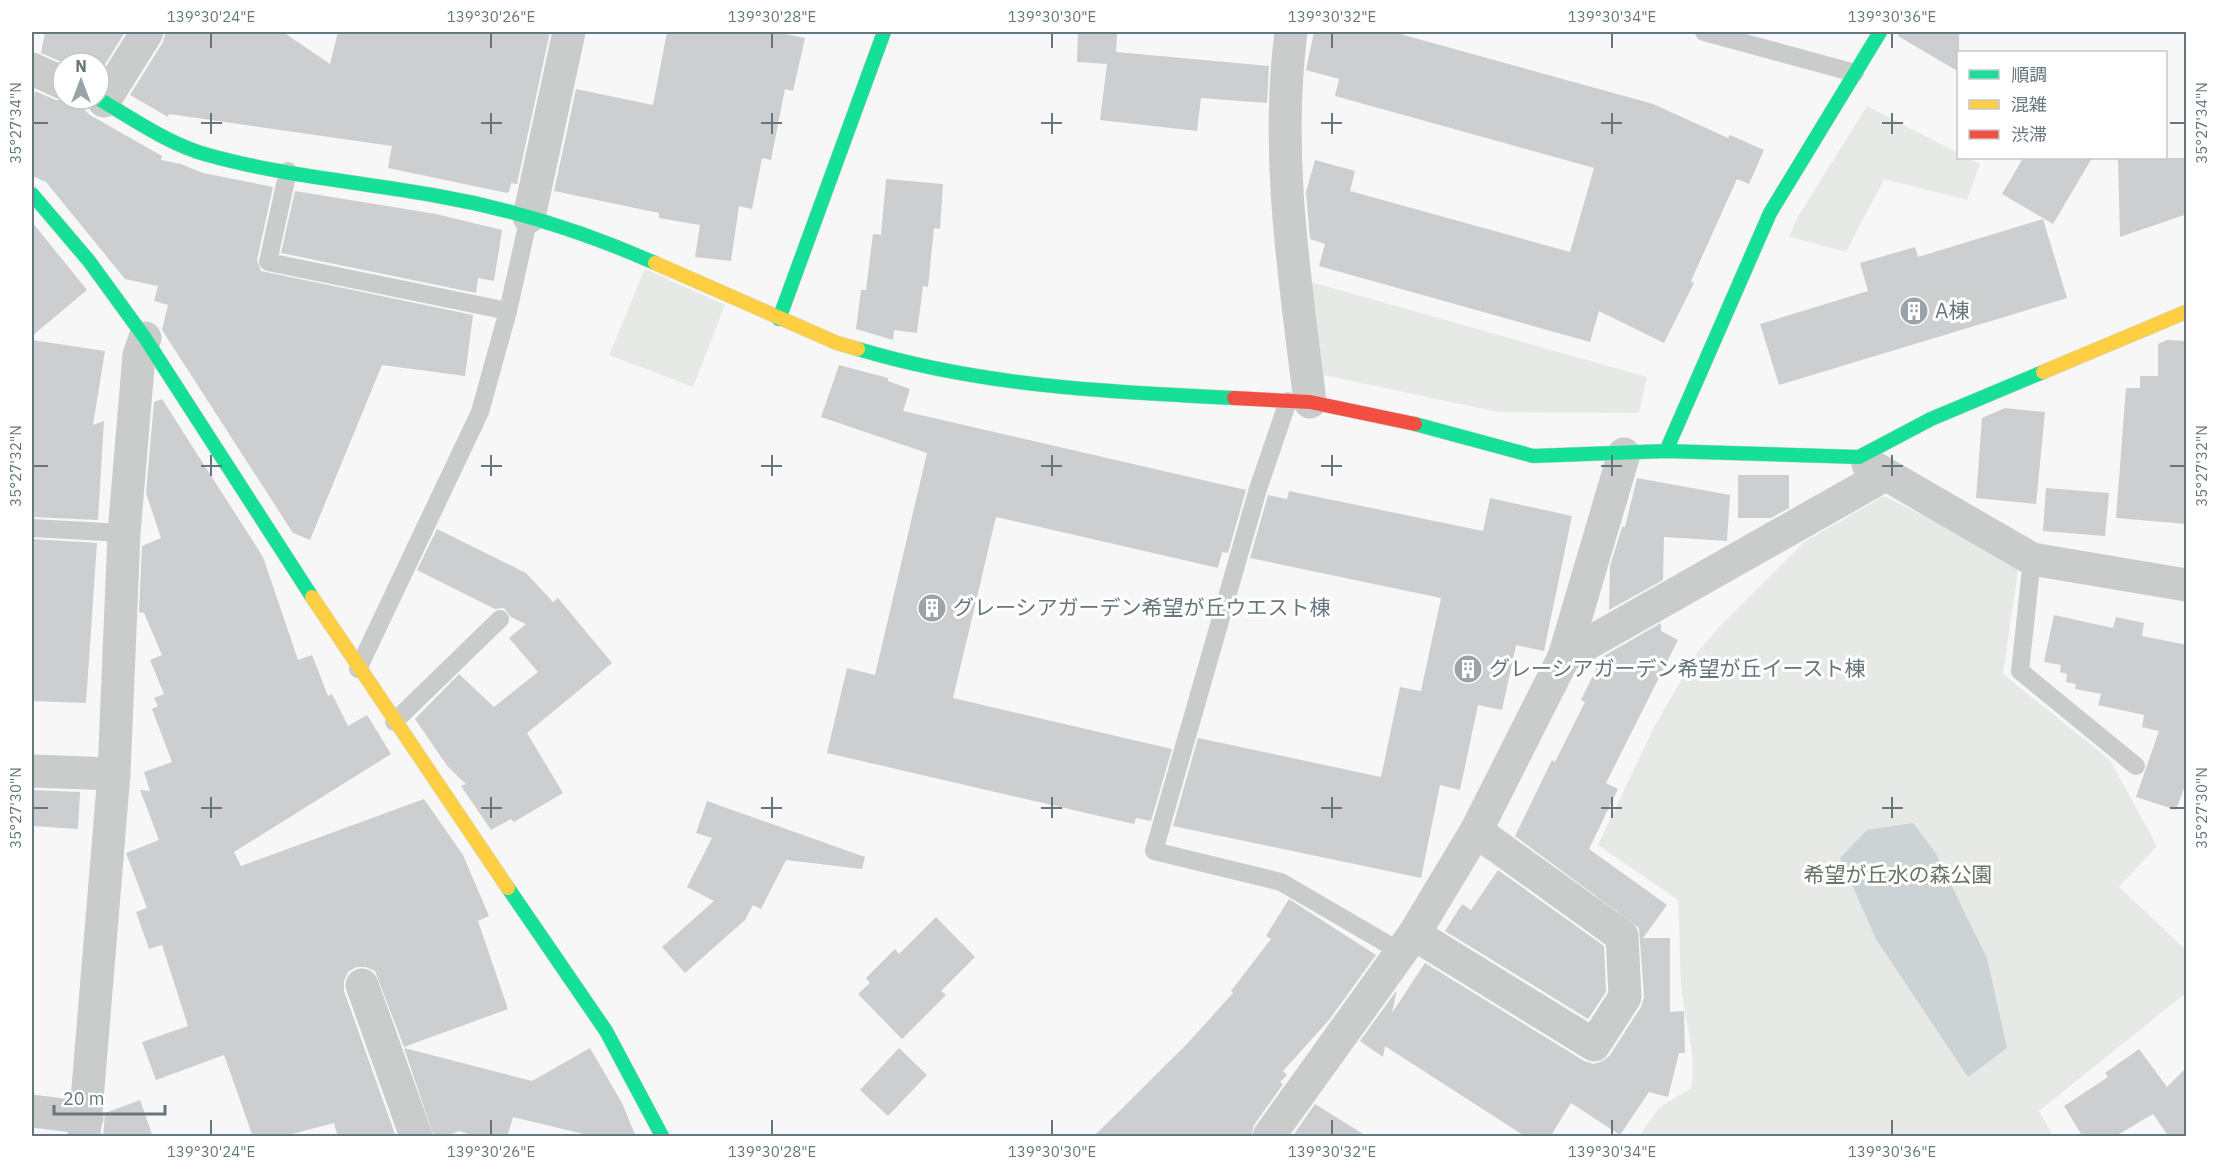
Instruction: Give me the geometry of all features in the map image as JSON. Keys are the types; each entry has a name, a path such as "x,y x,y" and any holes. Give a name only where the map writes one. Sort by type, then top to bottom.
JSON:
{"street":[{"path":"111,85 147,32"},
{"path":"529,217 569,32"},
{"path":"779,319 884,32"},
{"path":"1291,32 1284,127 1286,203 1299,401"},
{"path":"1666,451 1770,213 1880,32"},
{"path":"32,69 51,78"},
{"path":"111,106 161,135 207,155 288,171 440,195 529,217 598,238 837,343 911,365 997,381 1092,391 1299,401 1386,416 1533,456 1666,451 1872,466 2032,559 2187,585"},
{"path":"32,194 89,261 145,338 358,669 606,1031 662,1137"},
{"path":"1564,657 1872,466 1950,411 2187,312"},
{"path":"32,1112 86,1127 114,774 124,533 139,354 145,338"},
{"path":"1269,1137 1408,943 1476,831 1564,657 1624,454"},
{"path":"32,771 114,774"},
{"path":"1408,943 1594,1045 1625,997 1622,936 1476,831"},
{"path":"362,985 416,1137"}],"lane":[{"path":"1704,32 1855,74"},
{"path":"288,171 268,262 508,311"},
{"path":"358,669 480,412 508,311 529,217"},
{"path":"1299,401 1258,489 1154,851 1281,882 1408,943"},
{"path":"32,528 124,533"},
{"path":"2032,559 2020,671 2136,766"},
{"path":"394,722 500,619"}],"green space":[{"path":"1867,106 1957,152 1957,159 1969,159 1980,164 1967,200 1884,179 1846,252 1790,237 1796,220"},
{"path":"645,269 725,305 693,387 609,355"},
{"path":"1311,282 1647,377 1639,413 1498,412 1319,374"},
{"name":"希望が丘水の森公園","path":"1884,496 2019,563 2003,674 2110,760 2157,846 2119,887 2186,950 2186,993 2039,1111 2053,1136 1639,1136 1659,1108 1691,1088 1692,1055 1683,1002 1678,900 1598,845 1654,727 1697,653 1720,626 1804,542"}],"shaded area":[{"path":"1913,823 1935,852 1987,958 2007,1048 1968,1077 1876,939 1840,858 1867,830"}],"building":[{"path":"45,32 125,32 111,55 111,51 51,51 51,57 41,53"},
{"path":"166,32 283,32 330,64 338,32 550,32 517,184 511,183 507,193 388,168 392,146 169,114 168,117 130,95 163,42"},
{"path":"667,32 775,32 805,38 793,91 785,89 771,160 762,158 752,209 739,206 731,261 695,257 700,225 659,218 659,213 554,191 576,89 653,105"},
{"path":"1078,32 1117,34 1116,52 1269,66 1267,103 1201,98 1197,131 1100,120 1107,64 1077,62"},
{"path":"1314,32 1393,32 1653,104 1728,138 1730,135 1764,150 1749,184 1737,179 1691,281 1694,283 1664,343 1599,311 1590,342 1319,266 1325,244 1310,239 1306,192 1315,160 1355,171 1350,191 1570,252 1594,168 1335,96 1339,79 1306,70"},
{"path":"1899,32 1959,32 1957,71 1898,36"},
{"path":"35,91 51,98 51,111 86,111 162,156 161,160 181,164 203,173 273,187 257,260 261,271 473,315 465,376 382,365 310,540 293,533 162,330 168,305 154,301 158,286 125,279 46,182 32,176 32,109"},
{"path":"2187,158 2187,214 2120,237 2118,159"},
{"path":"2022,159 2091,159 2053,224 2002,194"},
{"path":"886,179 943,184 940,229 934,228 928,287 923,286 917,333 894,330 893,340 856,329 861,290 866,290 873,234 881,235"},
{"path":"295,191 436,214 502,230 494,281 478,278 476,293 281,253"},
{"name":"A棟","path":"2043,219 2067,298 1779,385 1760,324 1868,291 1860,263 1915,247 1918,257"},
{"path":"32,222 87,290 32,336"},
{"path":"32,340 105,351 93,425 104,421 98,520 32,517"},
{"path":"2167,340 2187,341 2187,524 2116,518 2126,388 2140,388 2140,376 2158,376 2158,344"},
{"name":"グレーシアガーデン希望が丘ウエスト棟","path":"839,365 888,378 888,381 910,389 903,411 1246,490 1228,553 1222,552 1218,568 996,517 953,698 1172,749 1151,821 1136,818 1134,824 827,753 847,668 875,675 927,453 821,417"},
{"path":"162,399 263,557 298,660 312,655 328,696 332,694 348,726 367,715 391,754 234,852 241,866 424,799 463,855 489,916 478,921 508,1009 404,1047 375,971 366,967 356,967 348,972 344,981 344,991 396,1137 338,1137 334,1123 280,1137 253,1137 224,1055 156,1080 142,1042 188,1026 162,945 149,949 136,912 147,908 126,853 159,840 140,790 150,791 144,772 172,762 152,709 158,706 154,698 164,694 150,660 162,655 144,613 139,612 142,546 161,538 146,493 154,402"},
{"path":"2005,408 2045,412 2036,504 1976,498 1982,418"},
{"path":"1738,475 1789,475 1789,508 1771,518 1738,518"},
{"path":"1637,478 1730,495 1727,541 1664,537 1663,580 1609,610 1610,566 1622,527 1625,527"},
{"path":"2046,488 2109,493 2105,536 2043,531"},
{"name":"グレーシアガーデン希望が丘イースト棟","path":"1289,491 1483,531 1490,498 1572,516 1544,651 1516,645 1502,710 1478,705 1460,790 1440,785 1421,878 1173,826 1198,738 1381,777 1400,687 1421,691 1441,598 1250,558 1268,495 1287,499"},
{"path":"437,529 526,573 553,602 558,598 612,663 527,733 563,793 514,822 511,819 491,830 461,786 466,784 448,767 415,719 459,674 494,707 538,672 509,638 526,624 511,617 504,608 495,609 417,570"},
{"path":"32,539 97,543 86,703 32,701"},
{"path":"2054,615 2113,628 2116,617 2144,623 2142,636 2187,645 2187,780 2176,810 2136,797 2159,731 2142,727 2144,715 2098,705 2101,694 2075,689 2076,684 2066,682 2067,674 2060,672 2061,665 2044,662"},
{"path":"1661,623 1661,631 1678,640 1606,783 1618,789 1589,849 1667,905 1643,938 1670,938 1670,1012 1684,1011 1685,1053 1679,1053 1668,1097 1649,1092 1620,1135 1571,1103 1550,1137 1526,1137 1385,1046 1383,1057 1360,1041 1397,990 1392,1013 1425,963 1584,1061 1594,1064 1610,1055 1641,1007 1644,997 1639,928 1515,836 1552,760 1555,762 1585,702 1581,700 1602,657"},
{"path":"32,790 80,792 78,829 32,826"},
{"path":"707,801 865,857 862,869 786,860 761,909 753,905 745,920 685,973 662,947 714,901 687,887 712,838 696,833"},
{"path":"1498,870 1604,946 1606,992 1588,1019 1445,931 1462,904 1471,910"},
{"path":"1289,899 1376,955 1329,1020 1283,1071 1287,1075 1280,1082 1283,1084 1254,1125 1251,1137 1093,1137 1186,1045 1233,993 1231,991 1271,939 1266,936"},
{"path":"936,917 975,957 941,991 946,995 902,1039 858,994 870,983 866,978 895,949 899,954"},
{"path":"404,1048 532,1081 590,1048 622,1103 636,1137 596,1137 513,1117 507,1137 478,1137 459,1131 444,1137 434,1137"},
{"path":"899,1048 927,1075 888,1116 860,1090"},
{"path":"2139,1049 2167,1087 2187,1067 2187,1137 2169,1137 2153,1114 2114,1137 2083,1137 2064,1106 2108,1077 2105,1073"},
{"path":"140,1100 153,1137 103,1137 105,1113"},
{"path":"1315,1104 1368,1137 1292,1137"}],"traffic: fast":[{"path":"779,319 884,32"},
{"path":"1666,451 1770,213 1880,32"},
{"path":"111,106 138,123 194,151 265,168 466,201 575,232 655,263"},
{"path":"32,194 89,261 145,338 312,597"},
{"path":"858,349 904,361 997,379 1091,390 1234,398"},
{"path":"1415,424 1533,456 1666,451 1859,457 1931,419 2043,372"},
{"path":"508,888 606,1031 662,1136"}],"traffic: slow":[{"path":"655,263 837,343 858,349"},
{"path":"2043,372 2186,312"},
{"path":"312,597 508,888"}],"traffic: jam":[{"path":"1234,398 1310,402 1415,424"}],"place":[{"name":"A棟","path":"1914,311"},
{"name":"グレーシアガーデン希望が丘ウエスト棟","path":"932,608"},
{"name":"グレーシアガーデン希望が丘イースト棟","path":"1468,669"}]}
